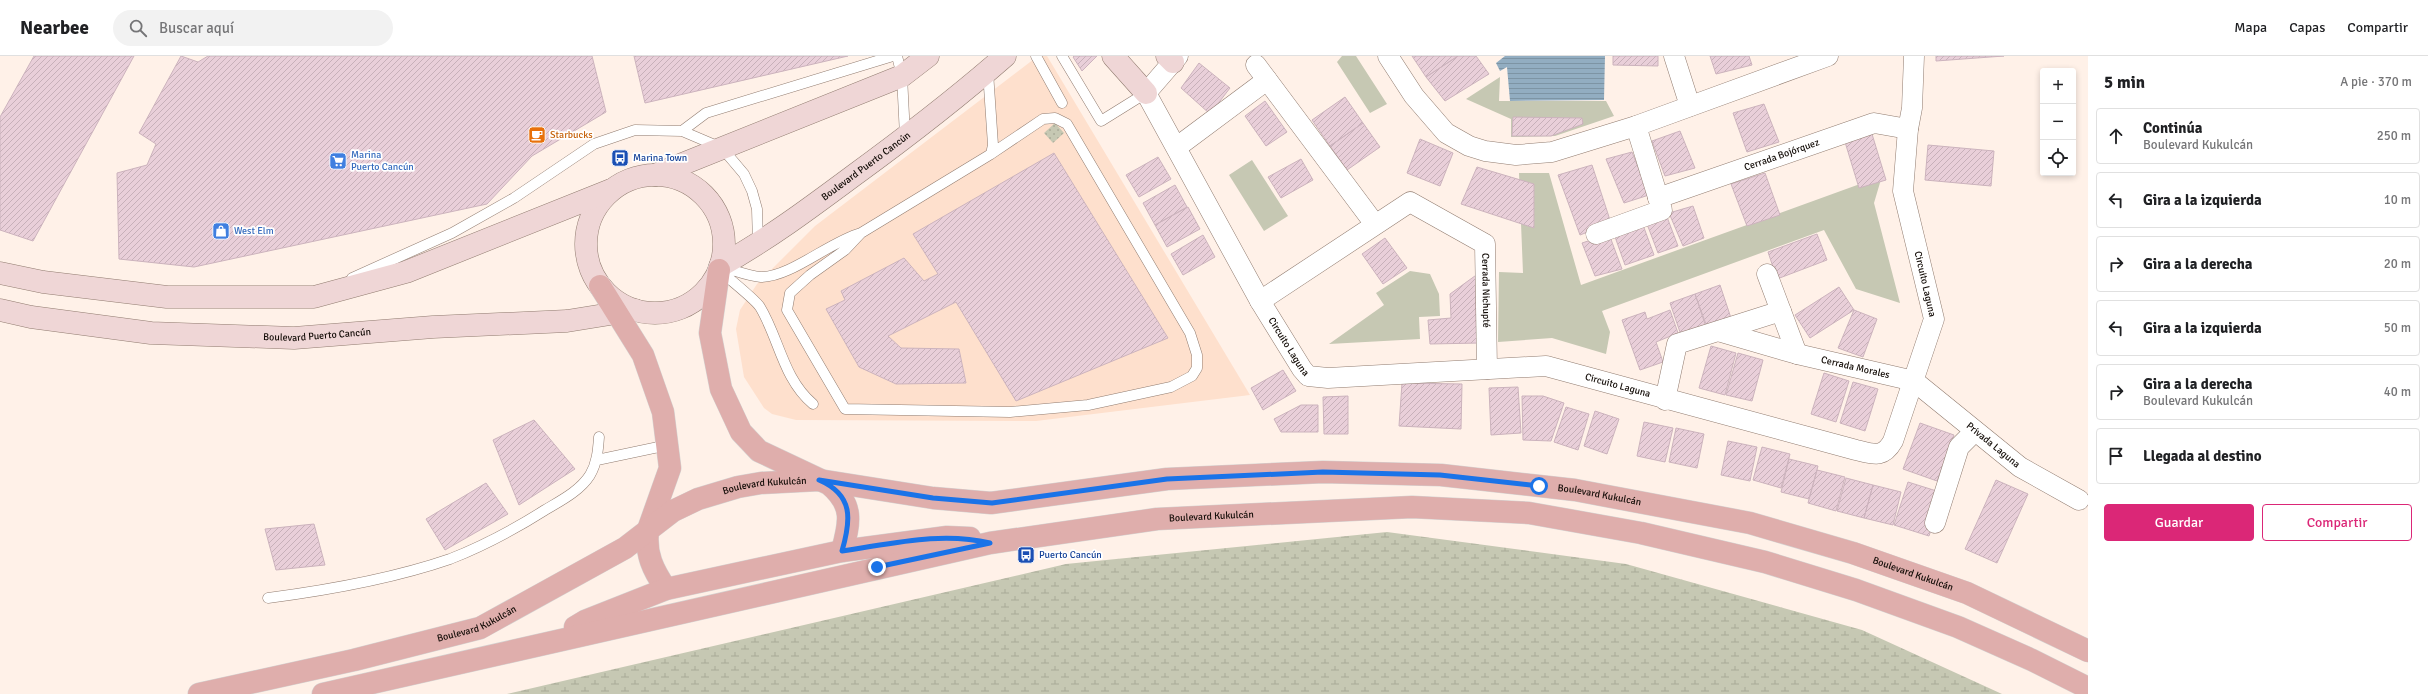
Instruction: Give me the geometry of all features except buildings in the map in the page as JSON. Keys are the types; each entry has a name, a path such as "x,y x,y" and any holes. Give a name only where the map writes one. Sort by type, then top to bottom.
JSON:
{"main road":[{"path":"719,268 710,333 721,389 741,432 758,452 819,480 836,490 846,503 849,527 842,551"},
{"path":"600,286 625,311 664,412 670,468 648,530 646,540 650,564 666,589"},
{"name":"Boulevard Kukulcán","path":"199,694 354,660 480,628 625,548 673,511 716,493 761,483 819,480 933,498 992,503 1167,479 1323,472 1440,475 1575,490 1750,523 1853,553 1967,593 2088,651"},
{"name":"Boulevard Kukulcán","path":"323,694 990,543 1156,519 1412,507 1528,514 1641,533 1765,562 1856,590 1958,627 2032,660 2088,688"},
{"path":"550,642 585,621 666,589 842,551 948,537 971,538 990,543"}],"street":[{"path":"0,273 43,282 167,297 314,297 406,272 611,190 632,178 655,174 722,148 900,66 928,56"},
{"name":"Boulevard Puerto Cancún","path":"719,268 758,245 905,138 1005,56"},
{"path":"1113,56 1146,93 1173,58"},
{"path":"1388,56 1414,96 1446,133 1469,146 1485,151 1516,155 1552,152 1636,126 1828,56"},
{"path":"1674,56 1690,106"},
{"name":"Circuito Laguna","path":"1146,93 1177,147 1260,301 1302,369 1308,376 1328,378 1546,366 1666,400 1856,450 1880,454 1888,450 1893,441 1934,319 1903,191 1908,129 1912,108 1914,56"},
{"path":"1177,147 1222,111 1262,67 1374,223"},
{"name":"Cerrada Bojórquez","path":"1658,198 1874,123 1908,129"},
{"path":"1596,234 1662,210 1636,126"},
{"path":"625,311 659,312 678,309 695,300 709,287 719,268 724,245 721,223 711,204 696,188 677,178 655,174"},
{"path":"600,286 589,267 585,246 588,225 597,205 611,190"},
{"name":"Cerrada Nichupté","path":"1260,301 1374,223 1410,202 1485,244 1488,369"},
{"path":"1767,274 1797,354"},
{"name":"Boulevard Puerto Cancún","path":"0,310 31,317 151,334 294,338 433,328 567,321 625,311"},
{"path":"1666,400 1677,344 1721,332 1781,311"},
{"name":"Cerrada Morales","path":"1721,332 1797,354 1914,381"},
{"name":"Privada Laguna","path":"1914,381 2020,467 2079,500"},
{"path":"1935,523 1959,447 1975,431"}],"lane":[{"path":"682,131 706,113 893,56"},
{"path":"1036,56 1062,103"},
{"path":"1062,56 1101,121 1146,93"},
{"path":"900,66 905,138"},
{"path":"988,71 993,145 991,154"},
{"path":"719,268 760,277 776,275 847,237 861,233 991,154 1043,119 1055,118 1067,124 1190,334 1197,354 1197,368 1192,376 1171,387 1088,405 1010,412 845,409 787,310 790,292 810,275 845,250 861,233"},
{"path":"314,297 375,267 452,233 514,198 594,144 635,130 682,131 722,148 744,174 752,191 759,225 758,245"},
{"path":"719,268 759,304 769,321 790,376 803,396 813,404"},
{"path":"268,598 311,592 409,571 465,552 520,525 570,495 589,477 597,460 599,437"},
{"path":"597,460 668,445"}],"shaded area":[{"path":"1038,56 1047,56 1250,395 1036,421 796,420 772,414 764,408 744,377 736,329 740,310 757,284 815,226"}],"green space":[{"path":"1342,56 1356,56 1387,104 1370,113 1337,62"},
{"path":"1500,77 1499,101 1606,101 1614,116 1555,136 1511,137 1511,119 1466,99"},
{"path":"1055,123 1064,133 1053,143 1044,133"},
{"path":"1252,160 1288,216 1264,231 1229,175"},
{"path":"1519,173 1549,173 1581,285 1882,176 1874,203 1900,303 1856,289 1824,230 1602,311 1610,332 1606,354 1552,338 1498,342 1499,272 1523,273"},
{"path":"1410,271 1430,274 1439,294 1440,316 1419,317 1420,339 1329,344 1384,305 1376,293"},
{"path":"1387,532 1626,564 1862,630 2002,694 507,694 1066,564"}],"water":[{"path":"1505,56 1605,56 1604,100 1510,101 1507,67 1500,71 1496,63"}],"place":[{"name":"Starbucks","path":"537,135"},
{"name":"Marina Town","path":"620,158"},
{"name":"Marina Puerto Cancún","path":"338,161"},
{"name":"West Elm","path":"221,231"},
{"name":"Puerto Cancún","path":"1026,555"}],"route":[{"path":"877,567 990,543 971,538 948,537 842,551 849,527 846,503 836,490 819,480 933,498 992,503 1107,486 1167,479 1323,472 1440,475 1539,486"}]}
